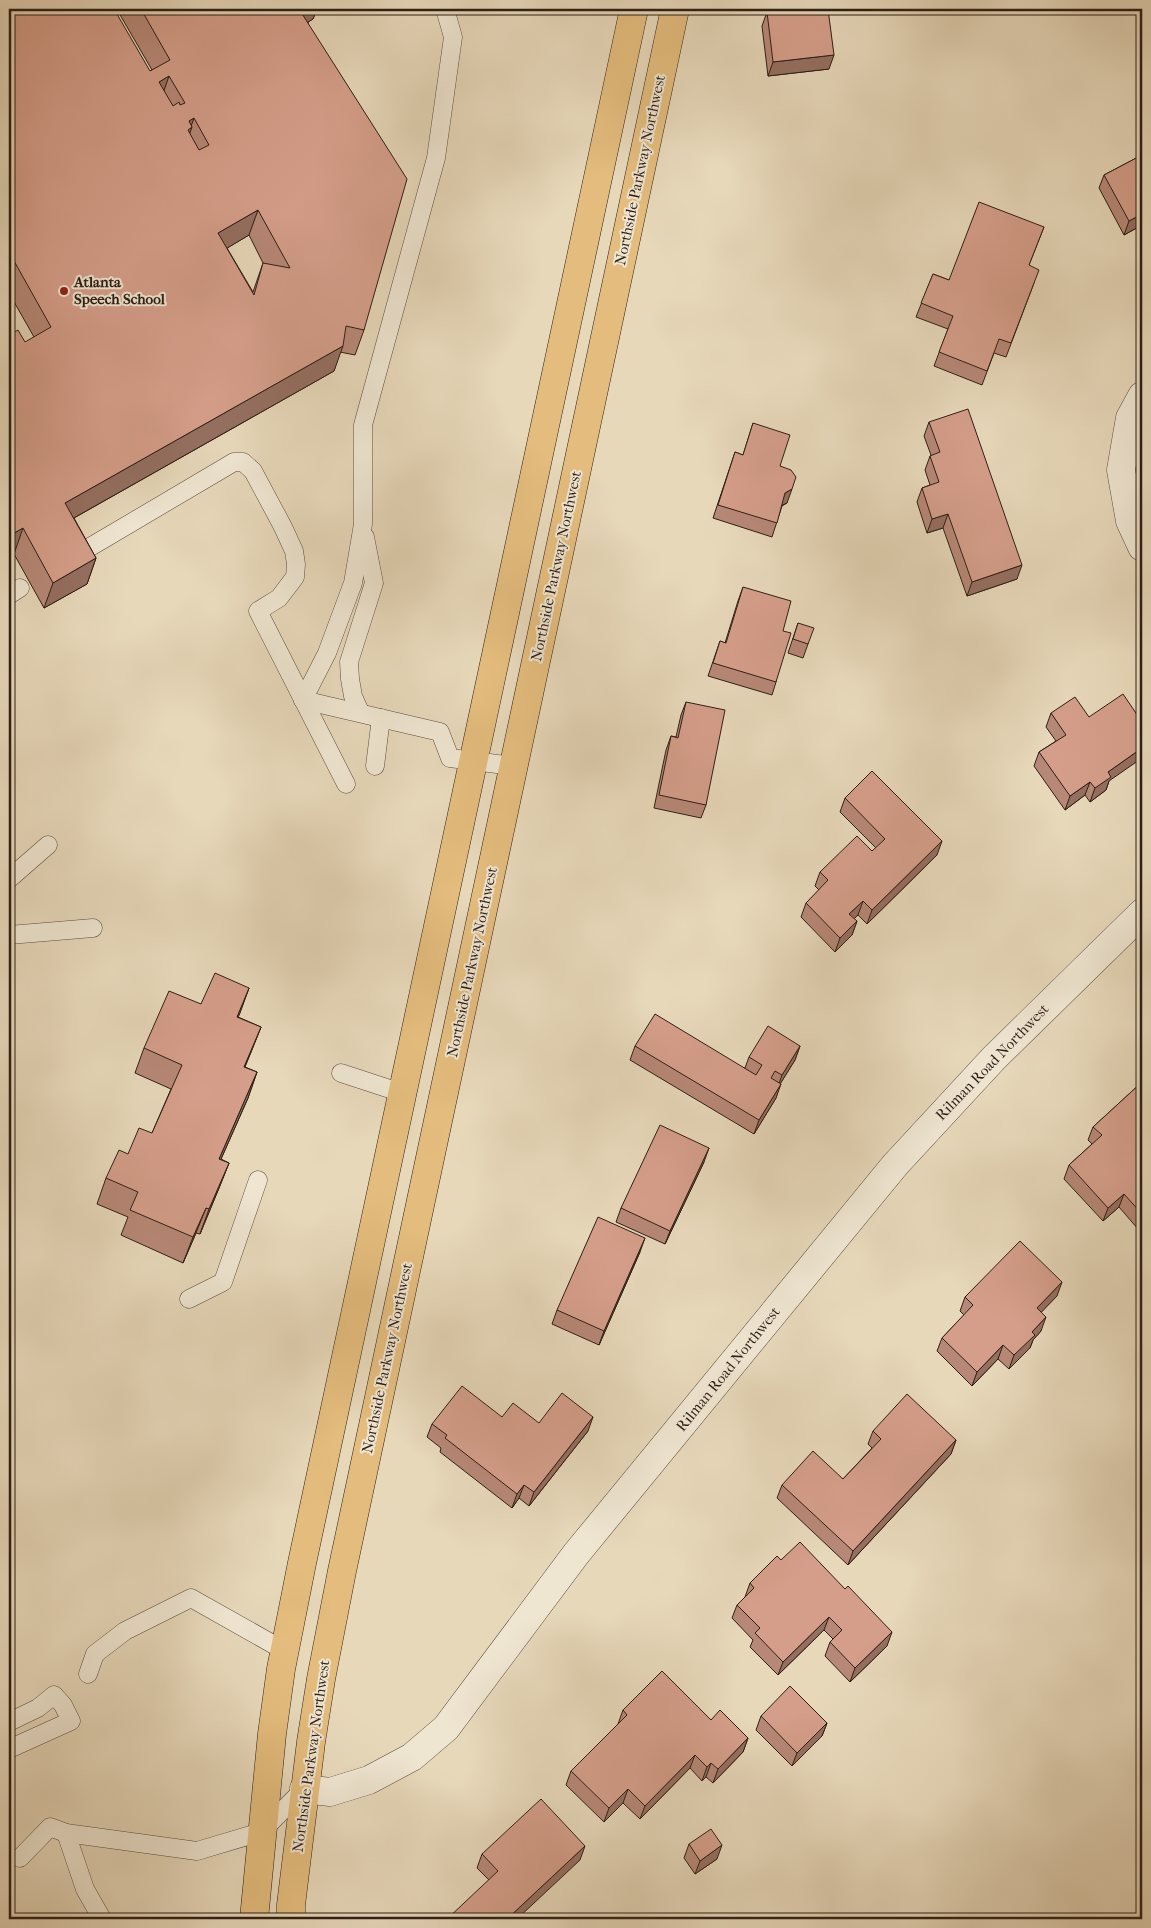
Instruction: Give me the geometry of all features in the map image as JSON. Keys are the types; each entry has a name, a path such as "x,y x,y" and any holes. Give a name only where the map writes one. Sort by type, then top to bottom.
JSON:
{"main road":[{"path":"254,1919 272,1734 285,1651 302,1563 402,1093 462,759 634,9"},
{"name":"Northside Parkway Northwest","path":"291,1919 304,1789 321,1679 342,1570 675,9"}],"street":[{"path":"1142,396 1130,418 1121,470 1130,521 1142,547"},
{"name":"Rilman Road Northwest","path":"304,1789 330,1792 368,1780 412,1757 446,1728 576,1554 894,1166 994,1058 1142,913"}],"lane":[{"path":"303,700 327,653 352,583 363,524 363,425 436,158 453,37 445,9"},
{"path":"84,550 234,462 243,462 253,471 294,551 296,564 295,577 279,598 258,611 346,784"},
{"path":"360,712 353,696 349,662 374,583 363,524"},
{"path":"303,700 440,732 462,759 513,766"},
{"path":"375,766 381,718"},
{"path":"9,879 48,845"},
{"path":"9,935 93,928"},
{"path":"341,1073 402,1093"},
{"path":"189,1299 223,1282 258,1180"},
{"path":"88,1674 94,1654 125,1631 191,1598 285,1651"},
{"path":"9,1722 38,1708 54,1695 63,1705 71,1722 9,1749"},
{"path":"20,1858 50,1827 66,1833 197,1851 261,1832 304,1789"},
{"path":"66,1833 85,1889 102,1919"}],"building":[{"path":"9,9 114,9 150,71 170,60 141,9 299,9 407,179 364,330 346,326 343,346 65,503 96,558 53,583 23,528 9,536 9,335 18,330 25,342 51,327 9,252","holes":["169,76 185,103 180,105 179,102 173,106 159,82","194,118 209,145 199,150 188,130 192,127 189,121","258,210 290,268 263,263 254,295 218,233"]},
{"path":"793,9 828,9 834,55 773,62 767,12"},
{"path":"1142,155 1142,214 1129,221 1104,175"},
{"path":"979,202 1044,227 1029,265 1039,270 1011,343 999,339 987,371 939,352 953,316 921,303 933,274 949,280"},
{"path":"968,409 1022,565 972,582 948,514 932,519 922,488 939,482 930,456 940,452 929,422"},
{"path":"753,423 790,435 780,466 791,470 796,477 792,489 785,493 777,523 718,505 735,452 743,455"},
{"path":"743,587 791,601 783,631 791,633 776,682 713,663 720,641 726,643"},
{"path":"798,623 814,628 808,644 793,639"},
{"path":"1123,694 1142,722 1142,748 1108,772 1111,777 1095,788 1090,782 1070,796 1039,752 1066,735 1051,713 1075,697 1089,717"},
{"path":"686,702 725,710 706,805 659,795 671,736 678,738"},
{"path":"872,771 942,841 872,910 863,901 849,914 857,921 840,938 806,903 828,880 820,872 857,836 872,851 885,839 845,798"},
{"path":"215,973 249,988 237,1017 261,1027 244,1067 257,1072 219,1159 229,1163 209,1209 206,1208 193,1237 130,1210 138,1192 106,1178 119,1150 128,1154 139,1128 152,1133 182,1065 144,1048 169,991 201,1004"},
{"path":"655,1014 756,1075 762,1065 749,1057 768,1026 800,1046 782,1075 775,1071 771,1078 781,1084 759,1120 635,1046"},
{"path":"1142,1082 1142,1214 1124,1194 1108,1208 1069,1165 1102,1135 1093,1127"},
{"path":"660,1125 709,1148 670,1231 621,1208"},
{"path":"598,1217 645,1238 604,1331 557,1310"},
{"path":"1020,1241 1062,1282 1037,1308 1046,1317 1032,1332 1035,1335 1014,1355 1003,1345 977,1372 942,1338 973,1305 965,1297"},
{"path":"462,1386 502,1417 513,1403 539,1423 562,1393 593,1417 534,1492 524,1485 517,1494 445,1438 447,1435 432,1424"},
{"path":"907,1394 956,1440 853,1551 782,1485 813,1451 843,1479 881,1439 873,1431"},
{"path":"800,1542 845,1589 848,1586 892,1632 855,1668 830,1642 842,1630 829,1617 783,1662 755,1633 760,1628 737,1605 754,1588 750,1583 777,1556 781,1560"},
{"path":"662,1671 711,1720 720,1710 748,1738 718,1769 711,1763 707,1767 695,1755 645,1806 628,1789 609,1808 571,1771 627,1715 623,1710"},
{"path":"790,1686 827,1723 797,1753 761,1716"},
{"path":"541,1799 585,1846 507,1919 447,1919 498,1871 482,1854"},
{"path":"711,1829 722,1845 700,1861 689,1844"}],"place":[{"name":"Atlanta Speech School","path":"64,291"}]}
